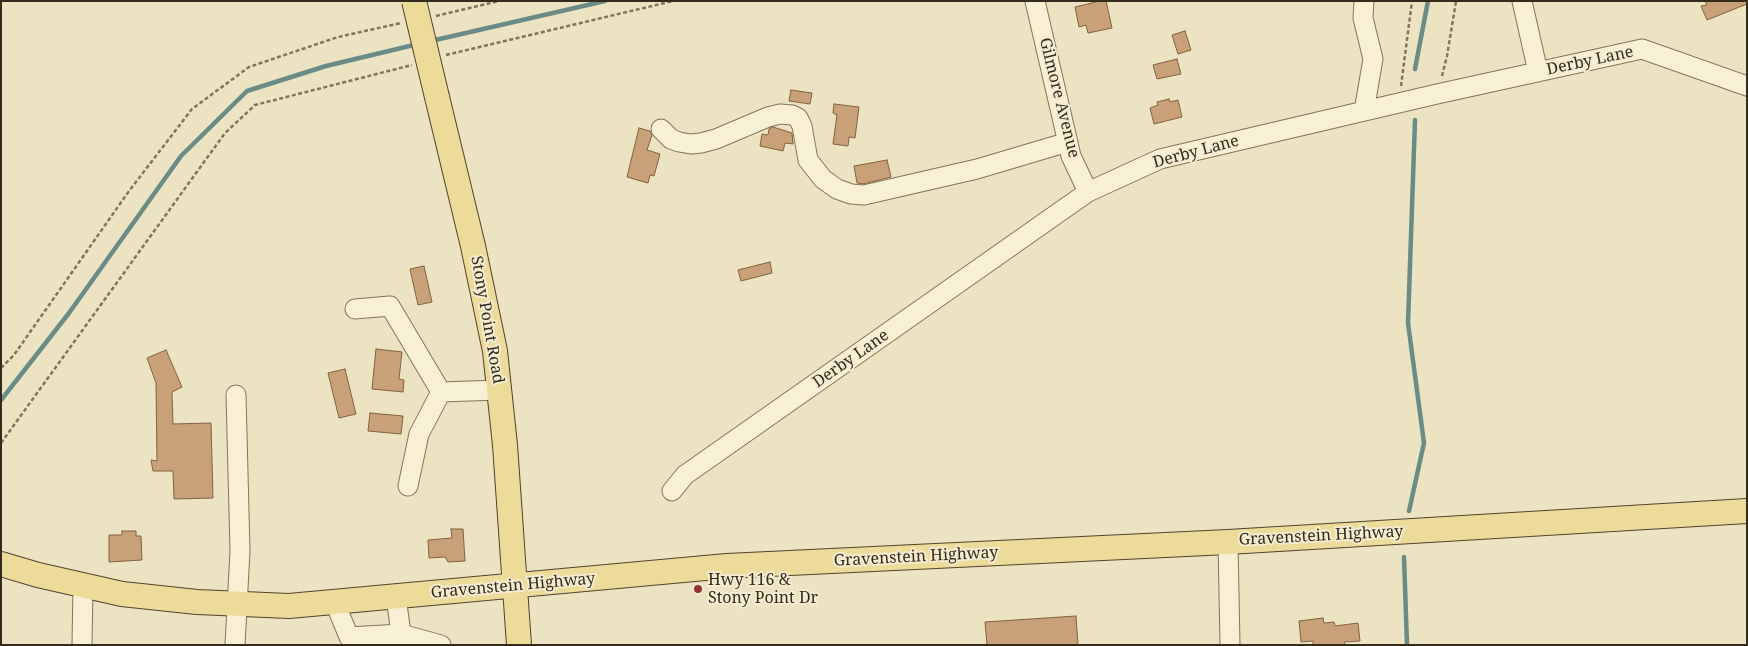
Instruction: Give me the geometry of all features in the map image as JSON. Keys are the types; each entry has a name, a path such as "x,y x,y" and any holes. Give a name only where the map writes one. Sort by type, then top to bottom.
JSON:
{"main road":[{"name":"Stony Point Road","path":"422,9 437,97 487,304 500,390 519,645"},
{"name":"Gravenstein Highway","path":"1,564 38,575 122,594 197,602 289,606 728,566 1228,542 1747,511"}],"street":[{"name":"Gilmore Avenue","path":"1035,1 1071,156 1088,192"},
{"path":"1364,1 1363,18 1373,58 1364,111"},
{"path":"1522,1 1538,72"},
{"name":"Derby Lane","path":"672,491 686,475 1088,192 1160,159 1437,94 1642,49 1747,86"},
{"path":"661,128 671,139 679,142 702,143 768,117 780,114 792,115 798,118 802,126 808,160 823,179 837,189 851,194 864,195 976,169 1068,142"},
{"path":"355,309 390,306 441,392"},
{"path":"441,392 500,390"},
{"path":"408,486 419,434 441,392"},
{"path":"235,645 240,551 236,395"},
{"path":"1228,542 1230,645"},
{"path":"82,645 83,585"},
{"path":"396,597 397,640"},
{"path":"335,603 349,638 397,640 441,645"}],"path":[{"path":"422,9 475,7 499,1"},
{"path":"443,56 673,1"},
{"path":"1399,103 1412,1"},
{"path":"1437,94 1447,56 1456,1"},
{"path":"1,368 14,354 129,191 192,109 249,67 338,38 402,23"},
{"path":"1,443 225,133 255,104 416,64"}],"building":[{"path":"1106,1 1112,28 1088,33 1086,25 1079,27 1075,7"},
{"path":"1705,1 1747,1 1747,4 1707,20 1701,6 1707,5"},
{"path":"1185,31 1191,50 1178,54 1172,35"},
{"path":"1177,59 1181,74 1157,79 1153,65"},
{"path":"791,90 812,93 810,104 789,101"},
{"path":"1169,99 1170,102 1178,100 1182,117 1154,124 1150,108 1158,105 1157,102"},
{"path":"834,104 859,107 855,138 849,137 848,146 833,144 837,115 833,113"},
{"path":"773,127 792,133 793,144 785,143 783,151 760,146 762,134 768,135 769,129"},
{"path":"639,128 650,131 652,135 647,150 660,154 654,176 650,175 648,183 627,177"},
{"path":"887,160 891,177 863,184 857,183 854,166"},
{"path":"770,262 772,273 741,281 738,270"},
{"path":"424,266 432,302 418,305 410,269"},
{"path":"376,349 402,352 399,379 404,380 403,392 372,389"},
{"path":"166,350 182,387 172,392 173,424 211,423 213,498 174,499 173,471 153,471 151,460 157,461 156,383 147,358"},
{"path":"345,369 356,414 339,418 328,373"},
{"path":"370,413 403,416 401,434 368,431"},
{"path":"451,529 463,529 465,561 448,562 445,557 429,558 428,540 452,538"},
{"path":"122,531 136,531 136,536 141,536 142,560 109,562 109,535 122,535"},
{"path":"1076,616 1078,645 987,645 985,622"},
{"path":"1323,618 1324,623 1334,622 1335,626 1358,623 1360,641 1344,642 1345,645 1313,645 1313,641 1301,642 1299,621"}],"waterway":[{"path":"431,41 605,1"},
{"path":"1415,69 1428,1"},
{"path":"1,400 69,313 181,156 247,91 326,66 418,44"},
{"path":"1409,511 1424,443 1408,323 1415,120"},
{"path":"1404,557 1407,645"}],"place":[{"name":"Hwy 116 & Stony Point Dr","path":"698,589"}]}
